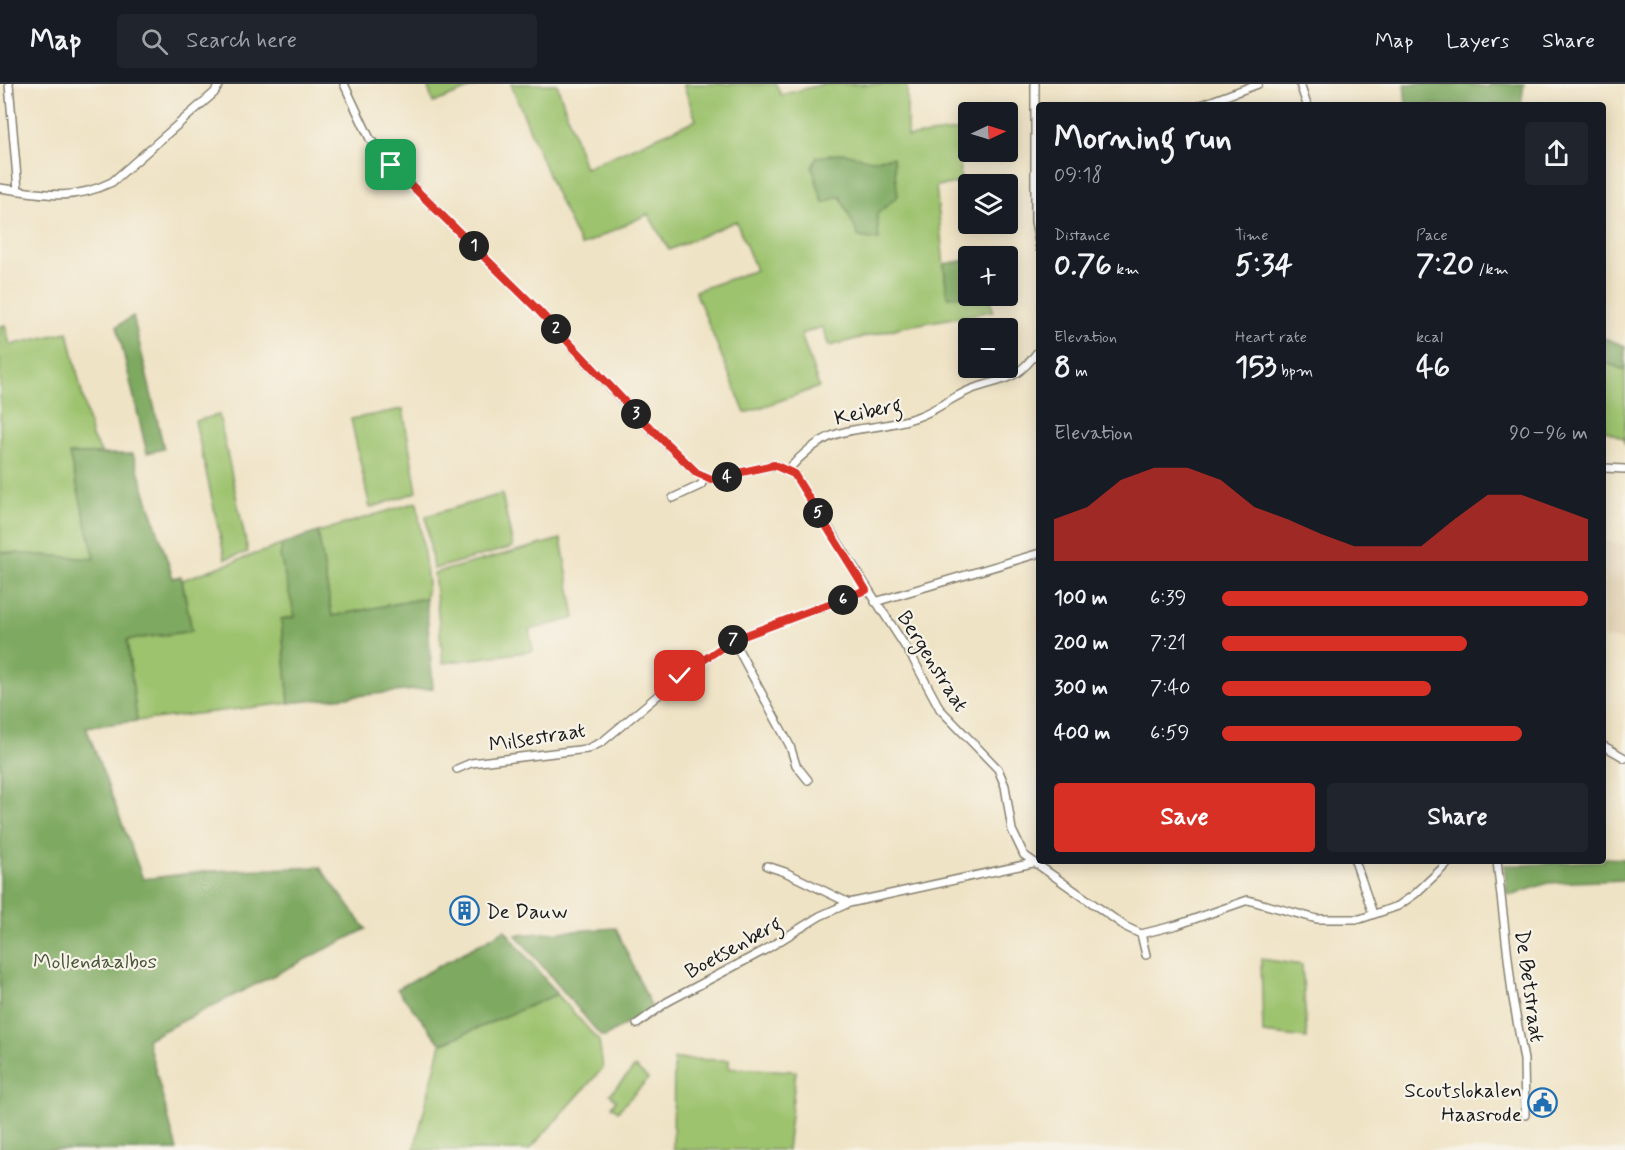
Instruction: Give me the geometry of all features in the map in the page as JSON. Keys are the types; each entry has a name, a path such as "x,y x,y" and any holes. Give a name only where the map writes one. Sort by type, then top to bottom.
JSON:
{"street":[{"path":"9,84 18,190"},
{"path":"0,188 59,197 81,195 112,182 214,93 220,84"},
{"path":"344,84 370,139 396,170 538,310 642,420 697,473 711,479 770,466 789,470"},
{"path":"1035,84 1036,227"},
{"path":"1209,102 1258,84"},
{"path":"1300,84 1306,102"},
{"name":"Keiberg","path":"789,470 815,444 831,434 912,419 974,389 1009,380 1024,368 1036,354"},
{"path":"1606,468 1625,469"},
{"name":"Bergenstraat","path":"789,470 798,479 866,590 912,657 947,720 998,769 1005,786 1009,818 1017,844 1033,863 1126,927 1141,934"},
{"path":"672,498 701,485 705,477"},
{"path":"875,602 1036,554"},
{"name":"Milsestraat","path":"457,769 471,764 587,749 602,742 680,676 733,640 866,590"},
{"path":"733,640 790,747 796,765 808,780"},
{"path":"1606,747 1625,758"},
{"name":"Boetsenberg","path":"637,1024 667,1002 765,950 820,916 849,903 1033,863"},
{"path":"1356,864 1373,914"},
{"path":"1146,956 1141,934 1177,925 1248,900 1324,920 1346,921 1373,914 1398,906 1413,896 1447,864"},
{"name":"De Betstraat","path":"1497,864 1512,993 1524,1060 1525,1115"},
{"path":"767,866 785,872 849,903"}],"shaded area":[{"path":"1606,541 1625,545 1625,641 1606,638"}],"green space":[{"path":"427,84 481,84 433,103"},
{"path":"511,84 557,84 585,168 696,120 683,84 776,84 781,95 823,84 907,84 907,137 958,130 960,174 958,174 958,183 936,186 947,297 958,295 958,306 992,306 993,311 902,327 829,346 822,327 801,334 819,387 745,413 695,291 756,270 736,221 669,250 648,214 581,246 553,187"},
{"path":"1404,84 1467,84 1489,87 1490,84 1524,84 1521,102 1406,102"},
{"path":"844,153 871,160 893,157 898,196 877,214 879,240 859,237 840,196 823,203 812,167 817,157"},
{"path":"958,262 958,296 947,297 944,264"},
{"path":"133,316 164,449 147,453 117,326"},
{"path":"5,325 10,345 68,332 92,437 102,454 69,454 96,559 0,552 0,326"},
{"path":"1606,339 1625,346 1625,370 1606,363"},
{"path":"1606,363 1625,370 1625,445 1623,438 1606,431"},
{"path":"403,409 417,492 370,508 351,419"},
{"path":"219,415 248,552 225,559 195,421"},
{"name":"Mollendaalbos","path":"69,454 133,454 173,578 181,576 192,631 127,640 137,721 86,727 143,879 208,871 320,867 366,929 147,1039 177,1150 0,1150 0,552 95,559"},
{"path":"502,494 513,547 433,569 426,516"},
{"path":"417,502 428,583 426,598 332,616 318,532"},
{"path":"318,532 332,616 426,598 433,688 289,703 281,619 295,617 280,556 282,544"},
{"path":"561,539 575,618 529,630 533,651 443,663 434,573"},
{"path":"284,544 295,617 281,619 289,703 137,721 127,640 192,631 182,580"},
{"path":"1606,858 1625,859 1625,880 1548,883 1513,895 1507,894 1504,865 1606,864"},
{"path":"616,928 652,1008 605,1037 601,1036 516,935"},
{"path":"505,930 557,994 441,1044 397,989"},
{"path":"1261,959 1302,965 1307,1038 1263,1033"},
{"path":"557,994 599,1041 603,1068 529,1150 414,1150 441,1044"},
{"path":"674,1059 729,1060 729,1068 796,1071 787,1150 673,1150"},
{"path":"635,1067 648,1079 618,1111 612,1106 616,1100 610,1094"}],"place":[{"name":"De Dauw","path":"465,911"},
{"name":"Scoutslokalen Haasrode","path":"1543,1102"}],"route":[{"path":"391,165 538,310 642,420 697,473 711,479 774,465 794,474 866,590 733,640 680,676"}]}
